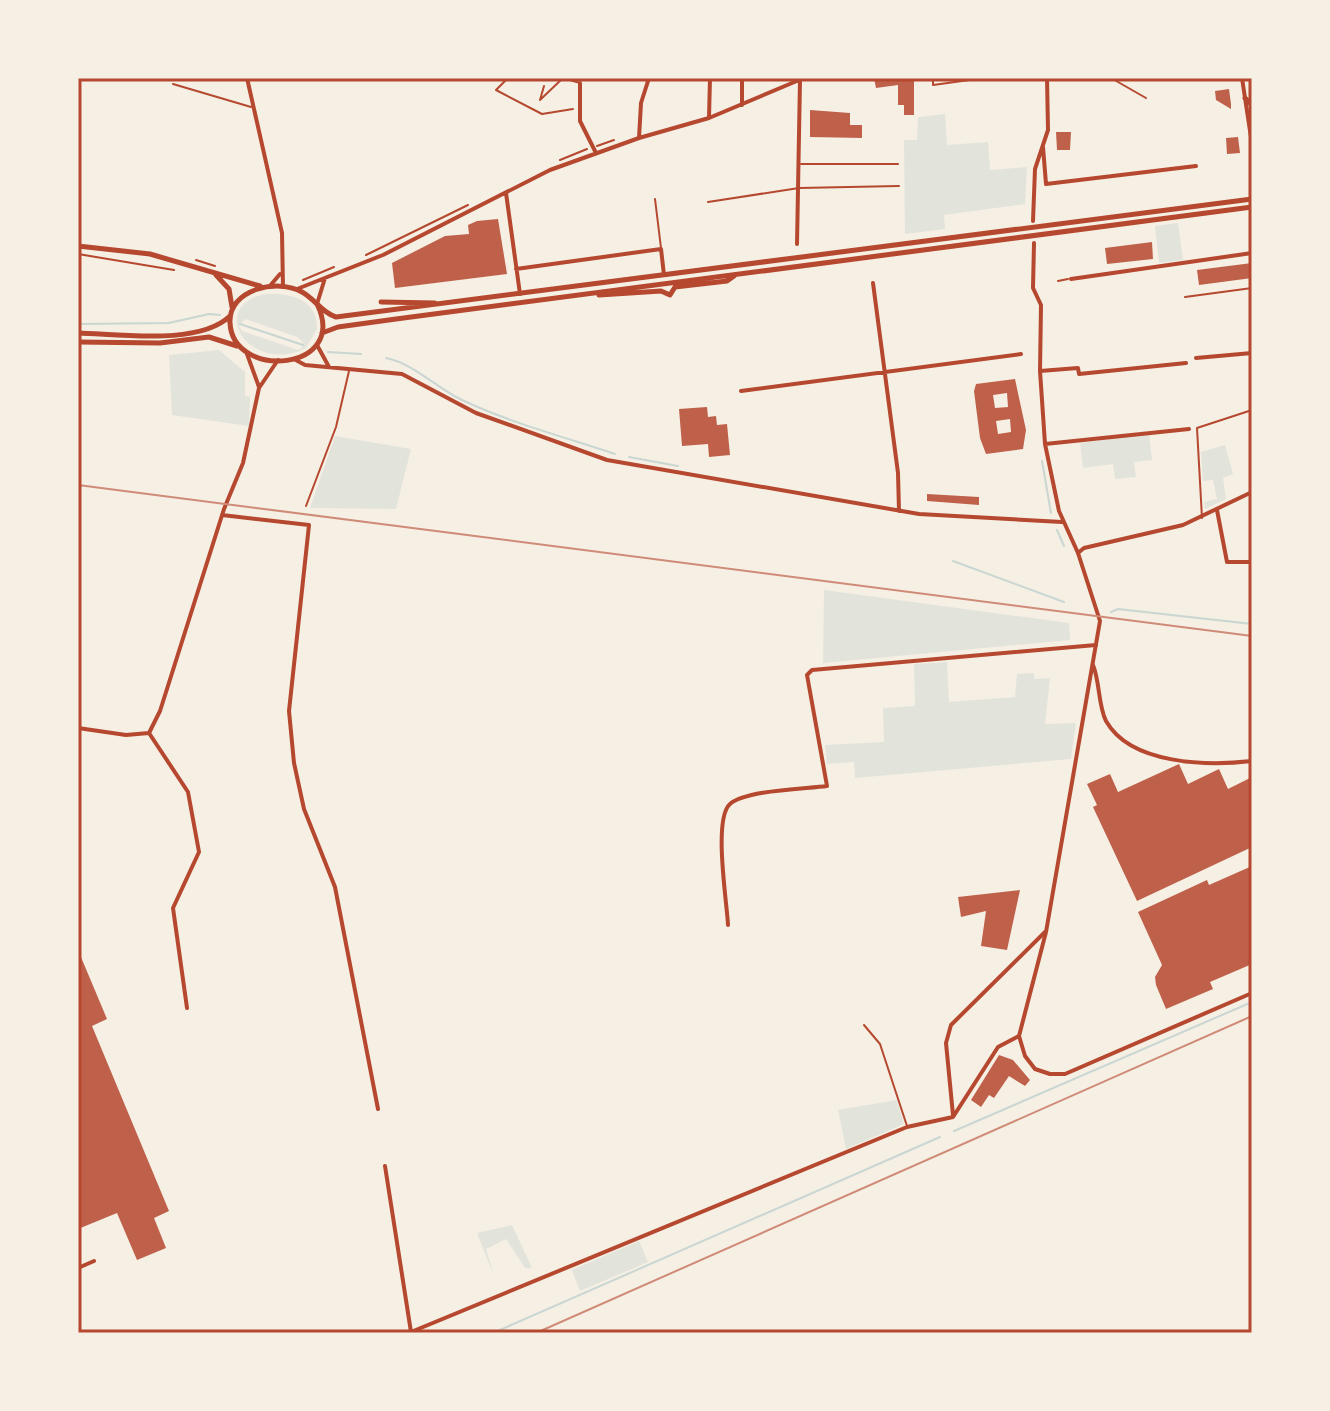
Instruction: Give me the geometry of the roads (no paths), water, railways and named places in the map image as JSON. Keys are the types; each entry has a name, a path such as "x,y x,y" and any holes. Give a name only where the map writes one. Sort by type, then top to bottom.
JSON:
{"main road":[{"path":"1245,98 1252,105"},
{"path":"78,246 150,254 266,287 297,286 336,317 1252,199"},
{"path":"322,333 353,325 1252,207"},
{"path":"212,272 229,289 232,333 244,350"},
{"path":"590,293 610,297 661,291 670,295 675,287 727,281 735,276"},
{"path":"78,333 178,334 215,328 231,314 241,297 266,287"},
{"path":"381,302 425,300 440,304"},
{"path":"78,342 160,343 209,337 258,358 294,359 317,345 323,322 317,304"}],"street":[{"path":"247,78 282,233 280,274 283,287"},
{"path":"639,138 641,103 649,78"},
{"path":"709,118 710,78"},
{"path":"742,78 742,105"},
{"path":"1033,221 1035,169 1048,130 1047,78"},
{"path":"1242,78 1252,144"},
{"path":"297,286 383,255 550,170 639,138 709,118 802,79 797,244"},
{"path":"580,83 580,121 596,153"},
{"path":"1043,147 1046,184 1196,166"},
{"path":"506,192 520,294"},
{"path":"1034,243 1033,288 1041,305 1040,371 1045,444 1062,522 1078,553 1100,616 1046,932 1019,1036 1025,1056 1035,1069 1050,1074 1065,1074 1252,993"},
{"path":"516,269 661,249 664,275"},
{"path":"1071,279 1252,253"},
{"path":"266,287 280,274"},
{"path":"317,304 326,276"},
{"path":"873,283 898,473 899,511"},
{"path":"317,345 329,367"},
{"path":"244,350 259,388"},
{"path":"1196,358 1252,353"},
{"path":"741,391 1021,354"},
{"path":"294,359 350,370 402,374 476,413 607,460 899,511 947,517 1062,522"},
{"path":"149,733 160,711 222,515 243,463 259,388 278,360"},
{"path":"1040,371 1078,368 1079,374 1186,363"},
{"path":"1045,444 1189,429"},
{"path":"1078,553 1084,548 1159,533 1202,518 1252,492"},
{"path":"1217,510 1227,562 1252,562"},
{"path":"222,515 309,525 289,711 294,763 304,809 335,887 378,1109"},
{"path":"728,925 722,817 729,805 742,797 827,786 807,675 812,670 1096,645"},
{"path":"1093,663 1105,719 1121,739 1170,759 1252,761"},
{"path":"78,728 126,735 149,733"},
{"path":"149,733 188,792 199,852 173,908 187,1008"},
{"path":"953,1117 946,1043 951,1025 1046,932"},
{"path":"385,1166 411,1332 907,1127 953,1117 998,1047 1019,1036"},
{"path":"78,1268 94,1261"}],"lane":[{"path":"544,86 540,100 563,78 580,83"},
{"path":"933,78 933,85 984,78"},
{"path":"1111,78 1146,98"},
{"path":"173,84 252,107"},
{"path":"801,164 898,164"},
{"path":"708,202 799,188 899,186"},
{"path":"655,199 661,249"},
{"path":"1058,281 1071,279"},
{"path":"1185,297 1252,288"},
{"path":"306,506 336,427 350,370"},
{"path":"1202,518 1197,428 1252,410"},
{"path":"864,1025 880,1044 907,1127"}],"waterway":[{"path":"78,324 169,323 209,314 220,315"},
{"path":"240,324 303,345"},
{"path":"328,352 361,354"},
{"path":"386,358 406,365 452,395 481,408 615,454"},
{"path":"629,457 678,466"},
{"path":"1042,461 1051,513"},
{"path":"1057,530 1064,546"},
{"path":"953,561 1064,602"},
{"path":"1111,612 1118,609 1252,624"},
{"path":"954,1131 1252,1002"},
{"path":"493,1333 940,1137"}],"railway":[{"path":"78,485 1252,636"},
{"path":"536,1333 1252,1016"}]}
